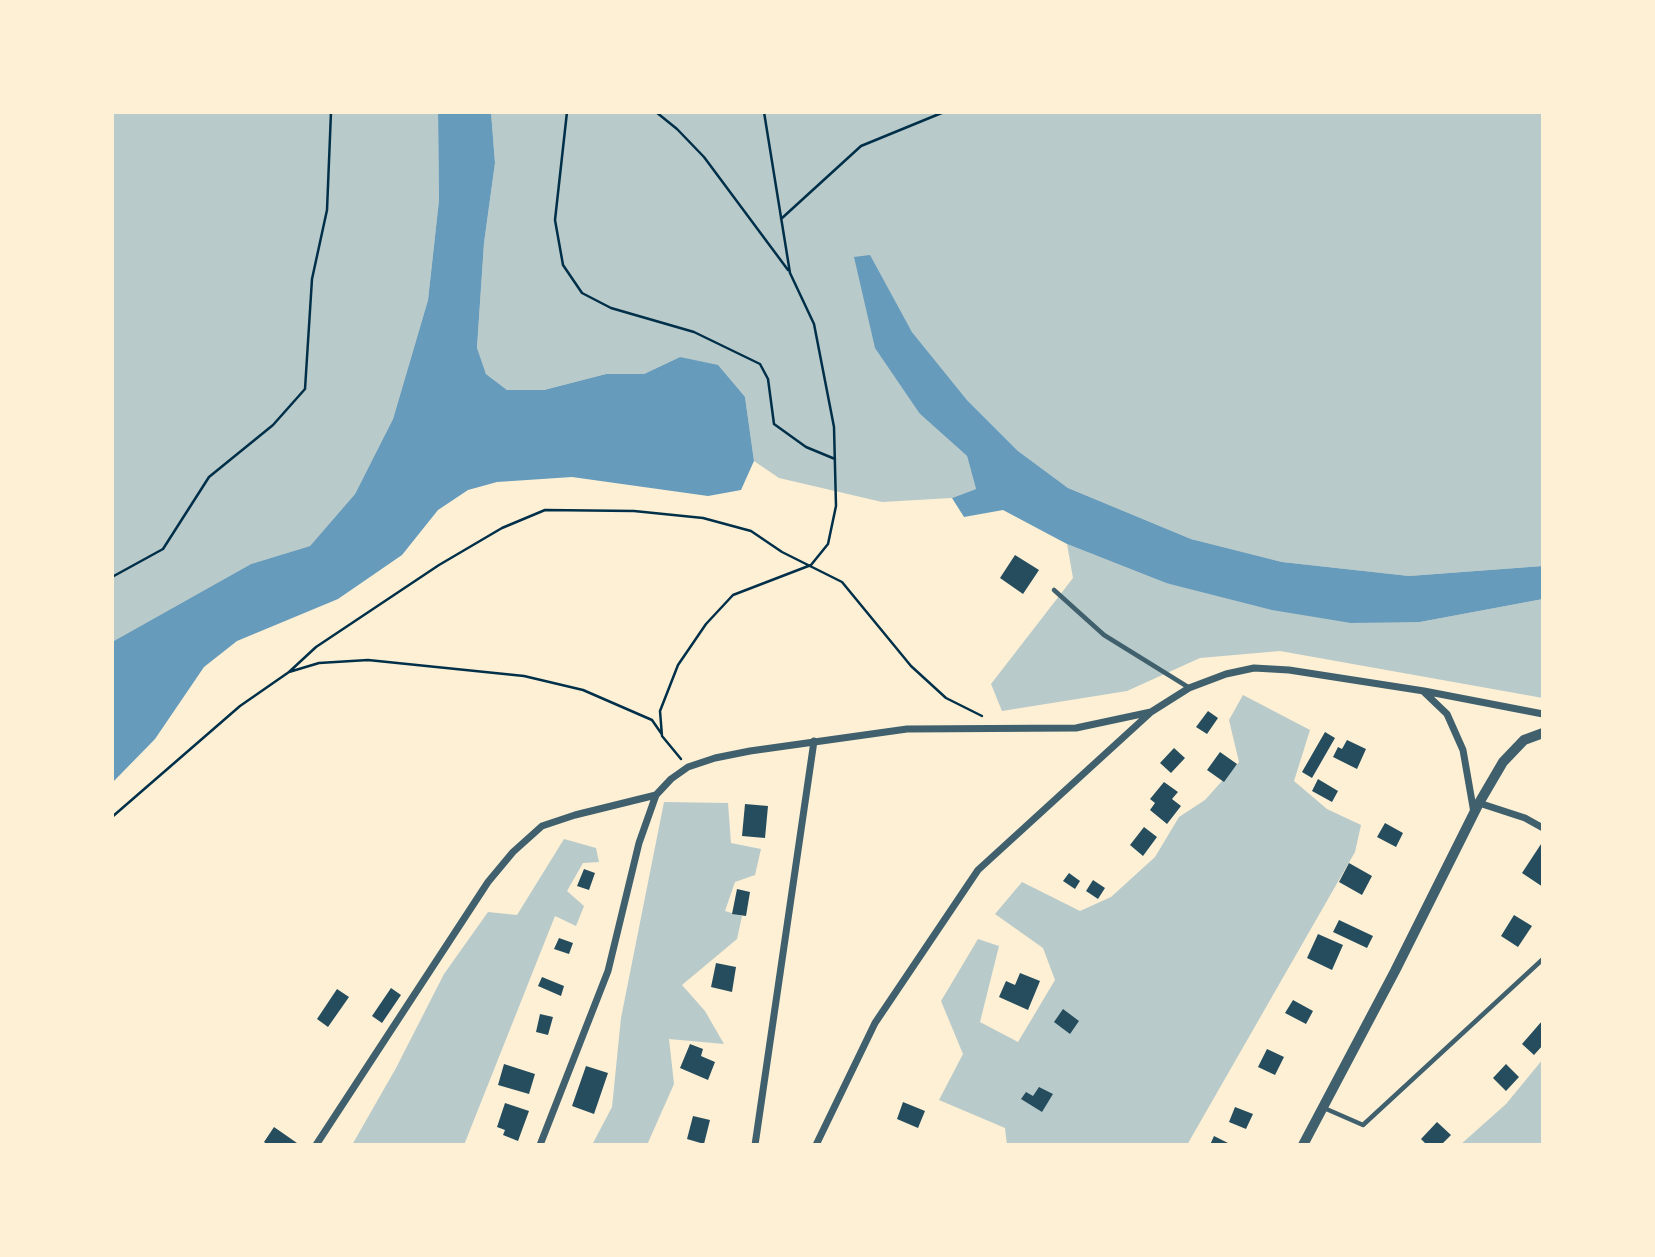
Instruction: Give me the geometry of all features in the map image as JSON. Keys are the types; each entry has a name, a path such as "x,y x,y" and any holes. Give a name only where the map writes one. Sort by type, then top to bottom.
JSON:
{"street":[{"path":"816,1145 875,1023 978,870 1151,712 1189,688 1226,674 1254,668 1289,670 1424,691 1543,714"},
{"path":"1424,691 1447,714 1463,750 1477,808"},
{"path":"540,1145 608,971 639,843 656,795 671,779 688,767 750,751 814,741 907,729 1076,728 1151,712"},
{"path":"1303,1145 1503,762 1524,740 1543,733"},
{"path":"755,1145 814,741"},
{"path":"316,1145 488,882 513,852 542,827 575,815 656,795"},
{"path":"1477,808 1525,818 1543,828"}],"lane":[{"path":"1054,590 1104,635 1189,688"},
{"path":"1324,1108 1363,1125 1543,959"}],"path":[{"path":"112,577 163,550 209,477 273,425 305,390 312,279 327,210 331,112"},
{"path":"566,112 555,220 563,265 582,293 611,308 694,332 760,364 768,379 774,424 806,447 835,460"},
{"path":"656,112 704,157 790,273 814,324 834,426 836,506 828,544 811,565 733,595 706,624 678,664 660,711 662,736"},
{"path":"764,112 790,273"},
{"path":"781,219 861,146 944,112"},
{"path":"112,817 240,706 289,672 316,647 439,565 502,528 545,510 634,511 704,518 751,531 782,552 842,582 911,666 946,698 1004,728"},
{"path":"289,672 319,663 368,660 524,676 583,690 652,720 688,767"}],"shaded area":[{"path":"112,112 438,112 439,200 428,300 393,419 355,494 310,546 251,564 112,642"},
{"path":"491,112 1543,112 1543,566 1409,576 1282,562 1191,539 1068,488 1018,451 967,400 912,332 869,255 920,414 967,456 976,489 952,498 882,502 779,478 754,461 745,397 680,357 644,374 606,374 544,390 507,390 486,374 477,349 484,243 495,163"},
{"path":"1067,544 1166,583 1420,622 1543,599 1543,698 1280,651 1200,658 1127,691 1002,711 991,684 1073,578"},
{"path":"1243,695 1310,730 1294,781 1327,809 1361,825 1355,852 1187,1145 1007,1145 1005,1128 939,1100 963,1054 941,1001 978,939 999,946 980,1022 1018,1042 1055,980 1043,948 995,914 1022,882 1080,911 1111,897 1155,857 1179,817 1205,800 1239,762 1229,720"},
{"path":"664,802 728,803 731,843 761,849 755,875 735,882 725,911 742,916 737,939 682,985 705,1011 724,1044 669,1039 674,1084 647,1145 592,1145 612,1107 621,1018"},
{"path":"564,839 596,848 599,862 583,863 567,891 584,906 576,926 555,916 464,1145 352,1145 396,1068 444,974 488,912 517,915"},
{"path":"1543,1059 1543,1145 1460,1145 1506,1104"}],"water":[{"path":"438,112 491,112 495,163 484,243 477,348 486,374 507,390 544,390 606,374 644,374 680,357 718,365 745,397 754,461 741,490 708,496 572,477 497,482 468,490 438,510 402,555 338,599 237,641 204,667 155,739 112,783 112,642 251,564 310,546 355,494 393,419 428,300 439,200"},
{"path":"870,255 912,332 967,400 1018,451 1068,488 1191,539 1282,562 1409,576 1543,566 1543,599 1420,622 1351,623 1272,610 1166,583 1067,544 1003,510 964,517 952,498 976,489 967,456 920,414 875,348 854,257"}],"building":[{"path":"1015,555 1039,570 1023,594 1000,578"},
{"path":"1208,711 1218,718 1207,734 1196,727"},
{"path":"1325,732 1335,738 1312,778 1302,772"},
{"path":"1347,740 1366,749 1357,769 1333,757 1338,747 1342,749"},
{"path":"1174,748 1185,758 1171,773 1160,763"},
{"path":"1220,752 1237,764 1224,782 1207,770"},
{"path":"1318,779 1338,791 1332,802 1312,791"},
{"path":"1164,782 1178,792 1172,799 1181,806 1167,824 1150,810 1155,803 1150,799"},
{"path":"745,804 768,806 765,838 742,836"},
{"path":"1385,823 1403,833 1396,847 1377,837"},
{"path":"1144,827 1157,837 1143,856 1130,845"},
{"path":"1543,841 1543,887 1522,873"},
{"path":"1349,863 1372,876 1362,895 1339,882"},
{"path":"584,869 595,873 589,890 577,886"},
{"path":"1069,873 1080,881 1075,889 1063,881"},
{"path":"1093,880 1105,888 1098,899 1086,891"},
{"path":"737,889 750,892 746,916 732,914"},
{"path":"1514,915 1532,926 1518,947 1501,936"},
{"path":"1339,920 1373,936 1367,948 1333,932"},
{"path":"1318,934 1343,945 1332,970 1307,958"},
{"path":"559,938 573,943 569,954 554,949"},
{"path":"716,963 736,967 732,992 711,987"},
{"path":"1020,973 1040,981 1028,1010 999,997 1006,981 1015,985"},
{"path":"542,977 564,986 561,996 538,986"},
{"path":"391,988 401,995 382,1023 372,1016"},
{"path":"337,989 349,997 328,1027 317,1019"},
{"path":"1293,1000 1313,1011 1306,1024 1285,1013"},
{"path":"1063,1009 1079,1021 1070,1034 1054,1022"},
{"path":"540,1014 553,1017 548,1035 536,1032"},
{"path":"1542,1021 1543,1045 1534,1055 1522,1044"},
{"path":"690,1044 703,1049 701,1056 715,1062 708,1080 680,1068"},
{"path":"1267,1049 1284,1057 1275,1075 1258,1067"},
{"path":"504,1064 535,1074 529,1094 498,1085"},
{"path":"1506,1064 1519,1077 1506,1091 1493,1078"},
{"path":"586,1066 608,1073 594,1114 572,1106"},
{"path":"1039,1087 1053,1094 1042,1112 1021,1099 1026,1092 1033,1096"},
{"path":"903,1102 925,1111 918,1128 897,1119"},
{"path":"505,1103 529,1111 518,1141 503,1135 505,1130 497,1127"},
{"path":"1235,1107 1253,1114 1246,1129 1229,1122"},
{"path":"693,1116 710,1120 704,1144 687,1139"},
{"path":"1437,1122 1451,1135 1441,1145 1427,1145 1421,1139"},
{"path":"274,1127 297,1143 268,1145 264,1142"},
{"path":"1214,1136 1232,1145 1210,1145"}]}
